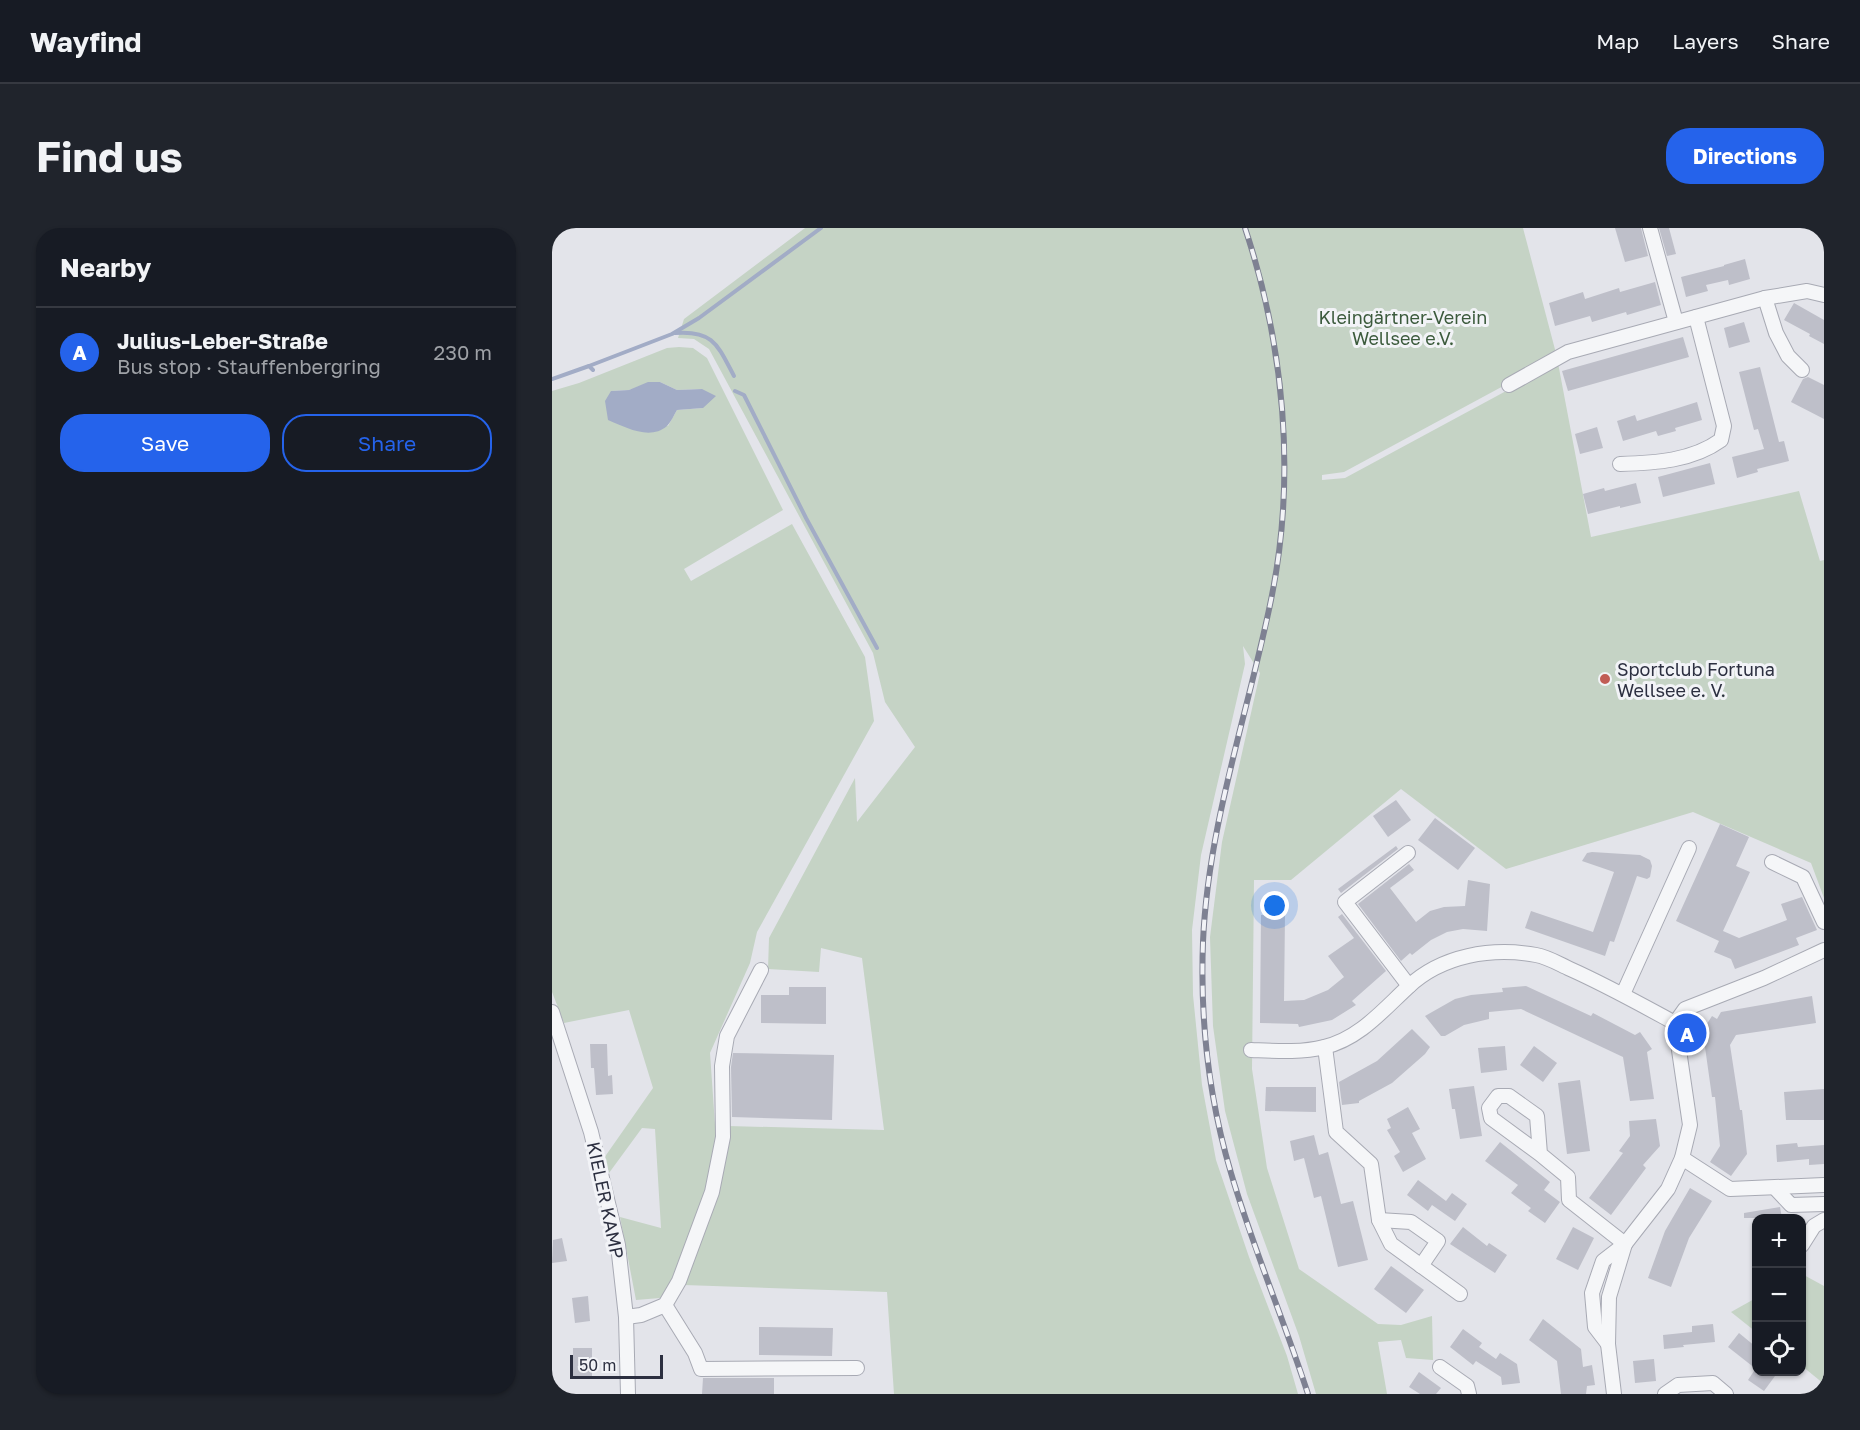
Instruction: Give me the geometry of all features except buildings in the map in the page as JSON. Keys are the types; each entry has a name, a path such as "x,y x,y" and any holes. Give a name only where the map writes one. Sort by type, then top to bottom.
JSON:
{"street":[{"path":"1650,228 1676,322"},
{"path":"1509,386 1568,352 1765,298 1808,291 1824,296"},
{"path":"1765,298 1776,333 1788,356 1802,370"},
{"path":"1620,465 1656,463 1707,450 1721,440 1725,426 1696,317"},
{"path":"1623,994 1689,848"},
{"path":"1408,853 1346,902 1409,986"},
{"path":"1772,862 1803,877 1824,922"},
{"path":"1614,1394 1608,1344 1595,1327 1592,1293 1603,1261 1624,1244 1668,1190 1682,1158 1690,1125 1675,1023 1685,1009 1764,978 1824,950"},
{"path":"1251,1050 1287,1052 1325,1047 1353,1035 1371,1022 1423,975 1463,956 1503,952 1539,955 1623,994 1675,1023"},
{"path":"626,1317 641,1315 665,1305 679,1281 712,1192 723,1137 722,1066 727,1036 761,970"},
{"name":"KIELER KAMP","path":"552,1012 591,1132 618,1245 626,1317 628,1394"},
{"path":"1325,1047 1336,1132 1371,1164 1378,1220 1391,1244 1460,1294"},
{"path":"1540,1155 1537,1116 1509,1096 1498,1096 1489,1108 1491,1118 1568,1177 1569,1200 1624,1244"},
{"path":"1682,1158 1730,1190 1824,1185"},
{"path":"1775,1188 1791,1205 1824,1204"},
{"path":"1378,1220 1411,1222 1438,1241 1421,1266"},
{"path":"1806,1239 1814,1226 1824,1220"},
{"path":"665,1305 695,1353 701,1369 857,1368"},
{"path":"1440,1367 1467,1386 1469,1394"},
{"path":"1665,1394 1678,1385 1713,1383 1726,1394"}],"green space":[{"name":"Kleingärtner-Verein Wellsee e.V.","path":"805,228 1523,228 1557,357 1344,472 1322,475 1322,480 1345,478 1558,363 1591,537 1799,491 1820,561 1824,560 1824,898 1811,863 1693,812 1506,869 1401,789 1291,880 1254,880 1252,1069 1267,1168 1299,1269 1378,1324 1401,1325 1432,1316 1433,1360 1406,1358 1401,1340 1378,1342 1387,1394 1316,1394 1299,1336 1247,1194 1225,1111 1213,1026 1210,937 1222,842 1260,673 1243,646 1245,664 1201,855 1192,930 1193,995 1202,1085 1216,1160 1249,1257 1287,1356 1298,1394 894,1394 887,1292 684,1285 728,1126 884,1130 862,958 821,948 819,972 768,969 769,938 855,778 857,822 915,747 885,702 873,653 709,349 694,339 678,338 684,319"},
{"path":"667,348 693,348 707,358 783,510 684,569 691,581 792,524 865,657 874,721 757,932 750,963 710,1053 716,1139 707,1192 672,1281 660,1298 636,1300 620,1217 661,1228 655,1129 642,1128 609,1173 604,1158 653,1088 629,1010 564,1023 552,992 552,391 579,383","holes":["660,382 677,390 702,389 703,408 677,410 668,426 611,391 629,390"]},
{"path":"1806,1276 1824,1286 1824,1384 1806,1369"},
{"path":"1752,1300 1752,1329 1731,1312"}],"water":[{"path":"648,382 660,382 677,390 702,389 716,396 703,408 677,410 667,426 653,432 645,433 630,429 608,420 605,401 611,391 629,390"}],"waterway":[{"path":"589,366 672,334 699,318 821,228"},
{"path":"675,333 698,334 707,337 719,348 734,376"},
{"path":"552,379 589,366 593,370"},
{"path":"735,391 744,395 806,518 877,648"}],"railway":[{"path":"1245,228 1269,318 1277,364 1282,410 1283,503 1272,595 1221,810 1213,854 1206,898 1202,971 1203,1000 1208,1059 1223,1145 1249,1229 1308,1394"}],"place":[{"name":"Sportclub Fortuna Wellsee e. V.","path":"1605,679"},
{"name":"Julius-Leber-Straße","path":"1687,1033"}]}
